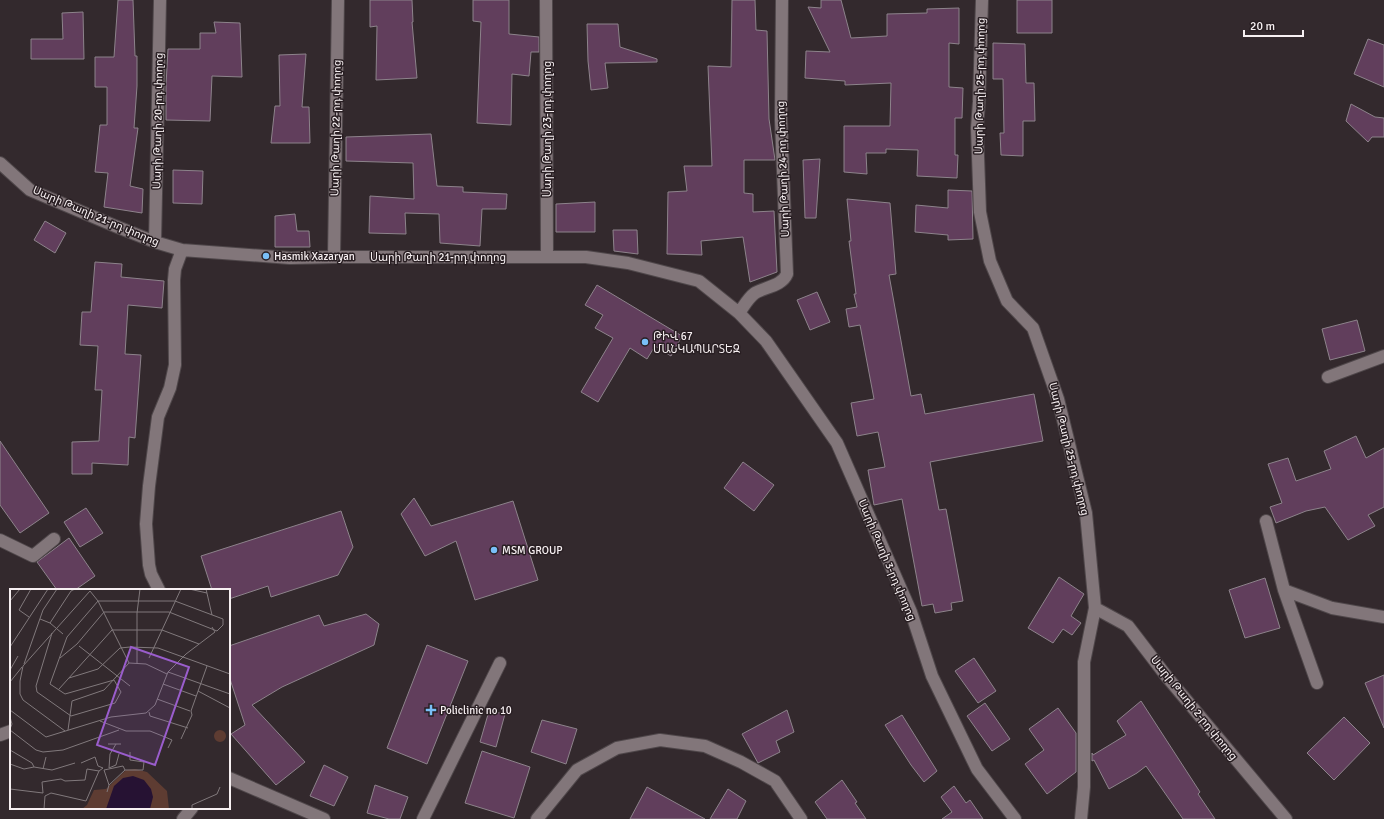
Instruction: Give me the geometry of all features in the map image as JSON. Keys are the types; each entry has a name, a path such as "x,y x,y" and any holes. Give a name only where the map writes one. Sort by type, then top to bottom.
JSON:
{"street":[{"name":"Սարի Թաղի 20-րդ փողոց","path":"155,242 160,0"},
{"name":"Սարի Թաղի 22-րդ փողոց","path":"334,257 338,0"},
{"name":"Սարի Թաղի 23-րդ փողոց","path":"546,0 547,257"},
{"name":"Սարի Թաղի 24-րդ փողոց","path":"739,313 754,294 780,282 786,278 787,274 780,120 782,0"},
{"name":"Սարի Թաղի 25-րդ փողոց","path":"982,0 979,102 976,128 980,212 990,261 1007,300 1033,328 1058,399 1086,513 1095,608 1084,662 1084,787 1082,819"},
{"name":"Սարի Թաղի 21-րդ փողոց","path":"0,163 30,190 155,242 182,250 290,258 586,258 628,263 699,281 739,313"},
{"path":"158,589 151,574 149,565 146,524 149,486 158,417 170,388 175,365 175,272 182,250"},
{"name":"Սարի Թաղի 3-րդ փողոց","path":"739,313 766,341 837,443 911,612 936,683 977,769 1015,819"},
{"path":"1328,377 1384,356"},
{"path":"1266,521 1284,590 1317,683"},
{"path":"0,540 33,556 54,539"},
{"path":"1284,590 1332,608 1384,617"},
{"name":"Սարի Թաղի 2-րդ փողոց","path":"1095,608 1128,626 1167,677 1286,819"},
{"path":"423,819 500,663"},
{"path":"0,735 10,730"},
{"path":"537,819 577,770 617,748 660,740 705,746 748,766 775,782 801,819"},
{"path":"230,778 324,819"},
{"path":"183,819 191,809"}],"building":[{"path":"118,0 133,0 135,56 137,56 137,86 134,128 138,128 130,186 143,189 142,213 104,207 108,173 95,172 100,125 107,125 107,87 95,87 95,57 114,57"},
{"path":"370,0 412,0 412,22 417,78 376,80 377,26 370,27"},
{"path":"473,0 509,0 509,34 539,37 539,52 531,52 529,76 512,74 511,125 477,123 481,22 473,21"},
{"path":"732,0 755,0 756,30 767,31 769,119 775,160 744,160 744,193 753,194 753,212 774,211 777,272 750,282 743,237 701,241 702,255 667,254 668,192 687,191 684,166 712,166 708,66 731,67"},
{"path":"821,0 841,0 851,38 887,36 887,14 927,13 927,9 959,8 959,44 949,43 949,87 963,88 962,118 955,118 955,155 958,155 957,178 917,176 918,150 886,149 886,153 866,153 867,174 844,172 844,126 890,126 891,83 845,85 845,81 805,78 806,51 830,52 808,7 821,8"},
{"path":"1017,0 1052,0 1052,33 1017,33"},
{"path":"83,12 84,59 31,59 31,39 63,39 62,13"},
{"path":"214,22 240,23 242,77 212,76 210,121 166,120 168,49 200,49 200,33 216,33"},
{"path":"587,24 618,24 620,47 657,59 657,62 605,63 608,88 591,90 588,61"},
{"path":"1368,39 1384,45 1384,87 1354,74"},
{"path":"993,43 1025,44 1026,83 1034,83 1035,121 1023,121 1023,156 1001,155 1000,133 1004,133 1003,79 993,79"},
{"path":"306,54 302,107 309,107 310,143 271,143 275,106 280,106 279,55"},
{"path":"1351,104 1375,117 1384,118 1384,137 1372,137 1368,142 1346,121"},
{"path":"431,134 437,186 463,187 463,192 507,194 506,209 482,209 480,246 440,243 439,214 405,213 406,234 369,233 370,196 414,199 413,163 346,161 346,137"},
{"path":"820,159 816,218 805,218 803,160"},
{"path":"173,170 203,171 202,204 173,203"},
{"path":"948,190 972,191 973,239 948,240 948,235 915,232 916,205 948,208"},
{"path":"847,199 890,203 896,274 889,275 911,396 921,394 925,414 1034,394 1043,441 930,462 939,510 946,509 963,601 951,603 952,610 935,613 933,604 922,606 902,499 874,505 868,470 885,467 878,432 857,436 851,403 874,399 860,325 849,327 846,309 857,307 854,294 856,294 849,241 851,241"},
{"path":"595,202 595,232 556,232 556,204"},
{"path":"295,214 297,231 309,231 310,247 275,247 275,216"},
{"path":"45,221 66,233 55,253 34,240"},
{"path":"613,230 637,230 638,254 614,251"},
{"path":"95,262 122,264 121,277 164,281 162,308 128,305 125,354 141,355 135,438 129,437 128,465 92,463 92,474 72,474 72,442 99,441 102,390 95,390 98,346 80,345 82,312 91,312"},
{"name":"ԹԻՎ 67 ՄԱՆԿԱՊԱՐՏԵԶ","path":"597,285 682,336 671,356 655,346 647,359 630,348 598,402 581,392 613,338 595,328 603,315 585,305"},
{"path":"817,292 830,322 810,330 797,300"},
{"path":"1357,320 1365,351 1330,360 1322,329"},
{"path":"1356,436 1366,458 1384,448 1384,507 1368,515 1375,526 1348,540 1325,507 1306,511 1276,523 1270,507 1282,503 1268,464 1288,458 1296,481 1331,469 1324,451"},
{"path":"0,441 49,513 20,533 0,505"},
{"path":"743,462 774,485 754,511 724,488"},
{"name":"MSM GROUP","path":"414,498 431,526 513,501 538,580 475,600 456,541 425,556 401,514"},
{"path":"86,508 103,533 80,547 64,522"},
{"path":"341,511 353,547 338,575 271,597 268,586 230,599 230,589 212,589 201,556"},
{"path":"69,538 95,576 76,589 56,589 37,562"},
{"path":"1059,577 1084,594 1071,616 1081,623 1072,635 1063,629 1053,643 1028,628"},
{"path":"1265,578 1280,628 1245,638 1229,590"},
{"path":"366,614 379,624 374,645 282,687 252,705 305,762 276,785 231,734 245,725 230,679 230,646 319,615 324,626"},
{"path":"427,645 468,661 427,764 387,748"},
{"path":"974,658 996,691 978,703 955,671"},
{"path":"1384,675 1384,728 1365,683"},
{"path":"1141,701 1200,792 1198,794 1215,819 1183,819 1146,766 1109,789 1094,760 1092,761 1092,753 1093,755 1126,735 1117,721"},
{"path":"985,703 1010,739 992,751 967,716"},
{"path":"1058,708 1076,733 1076,772 1047,794 1025,764 1044,750 1029,729"},
{"path":"787,710 794,732 776,741 780,752 758,763 742,734"},
{"path":"489,711 505,714 496,747 480,742"},
{"path":"902,715 937,771 924,782 885,725"},
{"path":"1344,717 1370,743 1334,780 1307,753"},
{"path":"542,720 577,729 566,764 531,752"},
{"path":"482,751 530,767 514,818 465,803"},
{"path":"324,765 348,777 334,806 310,796"},
{"path":"842,780 857,802 855,803 866,819 827,819 815,802"},
{"path":"375,785 408,797 400,819 389,819 367,813"},
{"path":"954,786 966,803 970,800 983,819 942,819 952,812 941,797"},
{"path":"647,787 705,819 630,819"},
{"path":"728,789 746,801 737,819 710,819"}],"place":[{"name":"Hasmik Xazaryan","path":"266,256"},
{"name":"ԹԻՎ 67 ՄԱՆԿԱՊԱՐՏԵԶ","path":"645,342"},
{"name":"MSM GROUP","path":"494,550"},
{"name":"Policlinic no 10","path":"431,710"}]}
